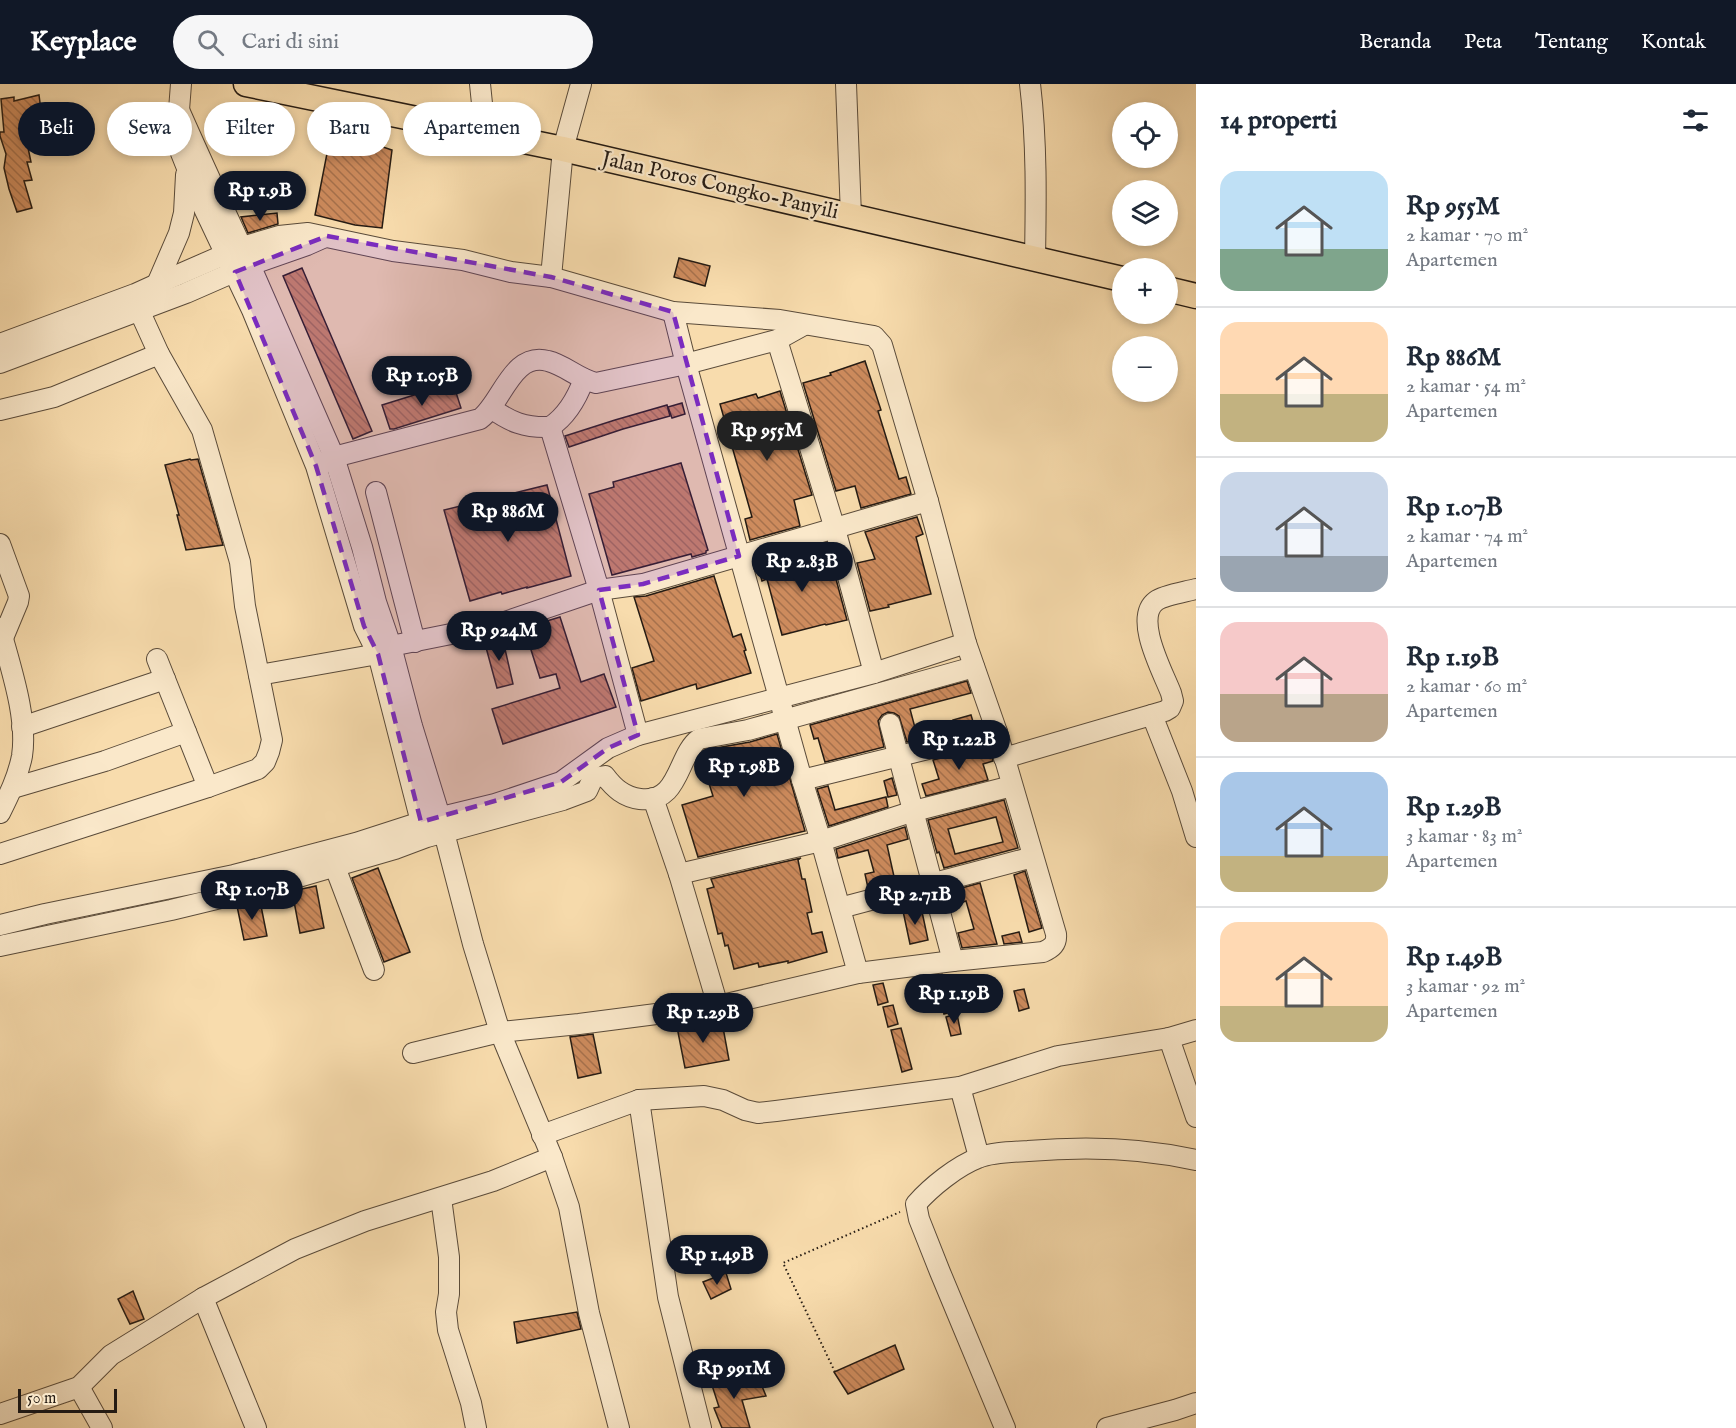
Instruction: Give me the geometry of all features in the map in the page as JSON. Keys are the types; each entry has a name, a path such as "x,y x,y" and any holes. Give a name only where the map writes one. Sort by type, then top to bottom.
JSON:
{"main road":[{"name":"Jalan Poros Congko-Panyili","path":"246,84 403,116"},
{"name":"Jalan Poros Congko-Panyili","path":"541,144 1112,277"},
{"path":"1178,292 1196,296"}],"street":[{"path":"180,102 181,84"},
{"path":"480,84 482,102"},
{"path":"551,277 564,149 581,84"},
{"path":"846,84 851,216"},
{"path":"1030,84 1036,196 1035,260"},
{"path":"192,144 233,250"},
{"path":"182,156 186,168 243,269 362,547 376,602 384,650 433,827 451,862 500,1032 552,1157 569,1207 589,1313 619,1428"},
{"path":"156,284 179,233 184,213 186,168"},
{"path":"0,363 137,302 156,284 233,250 279,237 308,233 393,250 464,260 511,272 551,277 673,312 780,320 866,333 874,336 882,345 928,501 966,643 997,732 1056,934 1057,939 1051,949 1043,952 858,973 718,1006 500,1032 413,1053"},
{"path":"0,344 137,302 186,293 327,236"},
{"path":"0,854 258,769 265,762 272,740 245,606 240,562 202,430 159,354 137,302"},
{"path":"673,312 739,556 858,973"},
{"path":"325,461 474,422 486,415 512,375 529,363 538,360 548,361 596,383 686,364 777,340 804,325"},
{"path":"777,340 835,529 874,673"},
{"path":"0,410 54,397 159,354"},
{"path":"491,408 509,421 528,426 550,427 564,416 584,379"},
{"path":"550,427 599,590 638,735"},
{"path":"376,492 415,642"},
{"path":"258,675 496,626 599,590 643,584 928,501"},
{"path":"0,544 19,596 1,633 16,689 22,727 22,755 13,788 0,813"},
{"path":"1004,758 1170,708 1173,701 1171,693 1148,633 1146,622 1148,611 1156,600 1196,589"},
{"path":"0,946 254,890 395,849 433,827 561,782 608,748 638,735 874,673 966,643"},
{"path":"157,659 208,787"},
{"path":"608,748 604,766 605,776 613,787 642,800 653,798 671,786 682,769 693,744 699,740 748,730 974,667"},
{"path":"22,727 165,679"},
{"path":"1152,715 1182,791 1196,837"},
{"path":"890,724 953,961"},
{"path":"663,729 673,736 685,760"},
{"path":"13,788 186,732"},
{"path":"802,780 997,732"},
{"path":"0,925 245,872 356,843 579,794 587,791 593,778 605,776"},
{"path":"679,874 821,841 914,811 1012,786"},
{"path":"653,798 679,874 718,1006"},
{"path":"840,908 1033,856"},
{"path":"335,867 374,970"},
{"path":"147,893 152,914"},
{"path":"542,1135 639,1100 704,1096 723,1100 758,1113 960,1087 1058,1056 1169,1038 1196,1030"},
{"path":"1169,1038 1196,1117"},
{"path":"960,1087 979,1157"},
{"path":"639,1100 668,1297 701,1428"},
{"path":"1005,1428 940,1272 919,1219 916,1204 927,1192 979,1157 1051,1149 1101,1148 1137,1149 1196,1160"},
{"path":"0,1414 79,1387 111,1355 203,1298 296,1249 365,1221 493,1180 552,1157"},
{"path":"441,1197 449,1257 449,1294 446,1312 448,1330 471,1403 476,1428"},
{"path":"203,1298 256,1428"},
{"path":"79,1387 102,1428"},
{"path":"1107,1428 1196,1403"}],"path":[{"path":"834,1372 783,1263 916,1204"}],"highlighted area":[{"path":"327,236 551,277 673,312 739,556 643,584 599,590 638,735 608,748 561,782 421,822 378,654 364,626 316,466 235,272"}],"building":[{"path":"39,95 40,102 18,102 18,156 30,156 31,162 27,162 32,180 24,181 32,208 17,212 4,168 6,154 0,136 0,132 4,132 1,99 14,97 14,101"},
{"path":"392,150 382,228 355,225 315,215 326,156 391,156"},
{"path":"277,213 278,224 248,233 241,217"},
{"path":"679,258 710,266 705,286 674,277"},
{"path":"302,268 372,431 353,439 283,276"},
{"path":"865,361 881,410 878,411 899,479 906,477 911,494 861,508 855,486 836,491 803,383 831,375 830,373"},
{"path":"453,383 461,408 390,429 382,405"},
{"path":"780,391 812,495 794,500 800,526 750,540 745,519 752,517 720,404 756,394 758,398"},
{"path":"682,403 685,414 672,418 668,407"},
{"path":"667,405 670,416 569,447 565,436"},
{"path":"198,459 223,545 186,550 165,465"},
{"path":"681,463 708,550 706,553 692,557 691,554 612,575 589,494 614,487 613,482"},
{"path":"547,485 571,576 470,601 444,510"},
{"path":"917,517 923,534 916,537 931,594 870,611 857,563 875,559 865,532"},
{"path":"805,549 812,573 833,568 847,620 782,635 767,579 762,581 757,563"},
{"path":"714,576 733,637 741,634 751,673 697,689 696,684 641,701 632,668 654,661 634,597 646,596"},
{"path":"560,617 581,682 604,674 616,707 503,744 492,709 560,688 556,674 540,678 524,628"},
{"path":"502,636 513,684 497,688 484,640"},
{"path":"967,681 971,693 910,709 918,739 907,742 899,716 888,712 878,721 884,747 825,762 818,738 814,739 810,725"},
{"path":"971,715 974,725 956,730 953,720"},
{"path":"777,734 805,831 698,857 682,805 713,796 700,755 705,750 750,742"},
{"path":"989,746 993,761 983,764 988,780 926,796 922,784 939,779 933,760"},
{"path":"892,778 897,795 888,797 884,781"},
{"path":"828,786 835,810 886,797 888,807 829,826 817,789"},
{"path":"1004,800 1018,848 944,868 939,852 937,853 928,820","holes":["996,817 1003,842 955,854 948,829"]},
{"path":"905,827 908,839 887,845 895,881 868,888 865,874 874,872 868,850 838,858 836,849"},
{"path":"801,858 798,860 802,879 805,879 812,912 807,913 812,934 822,932 827,952 788,963 788,961 759,967 758,963 734,969 728,945 725,946 722,933 718,934 707,889 714,887 711,879"},
{"path":"378,868 410,952 384,962 352,878"},
{"path":"1025,871 1042,928 1029,932 1014,875"},
{"path":"980,883 997,944 962,948 958,933 974,929 966,901 951,906 947,892"},
{"path":"316,886 324,928 300,933 292,891"},
{"path":"260,901 267,936 244,940 237,906"},
{"path":"921,907 928,940 910,944 903,911"},
{"path":"1019,932 1022,942 1004,944 1002,936"},
{"path":"942,974 946,989 936,991 932,976"},
{"path":"883,983 888,1002 878,1005 873,985"},
{"path":"1024,989 1029,1008 1019,1011 1014,991"},
{"path":"949,992 954,1011 944,1014 939,994"},
{"path":"893,1005 898,1024 888,1027 883,1007"},
{"path":"957,1014 961,1034 951,1036 946,1017"},
{"path":"700,1022 701,1026 722,1022 729,1060 685,1068 677,1027"},
{"path":"901,1028 912,1069 902,1072 891,1030"},
{"path":"593,1034 601,1073 578,1078 570,1037"},
{"path":"726,1273 731,1289 711,1299 703,1282"},
{"path":"133,1291 144,1319 130,1324 118,1299"},
{"path":"577,1312 581,1329 517,1343 514,1322"},
{"path":"895,1345 904,1369 848,1394 834,1372"},
{"path":"732,1374 734,1387 759,1379 766,1396 742,1400 750,1428 722,1428 714,1408 719,1407 709,1376"}]}
